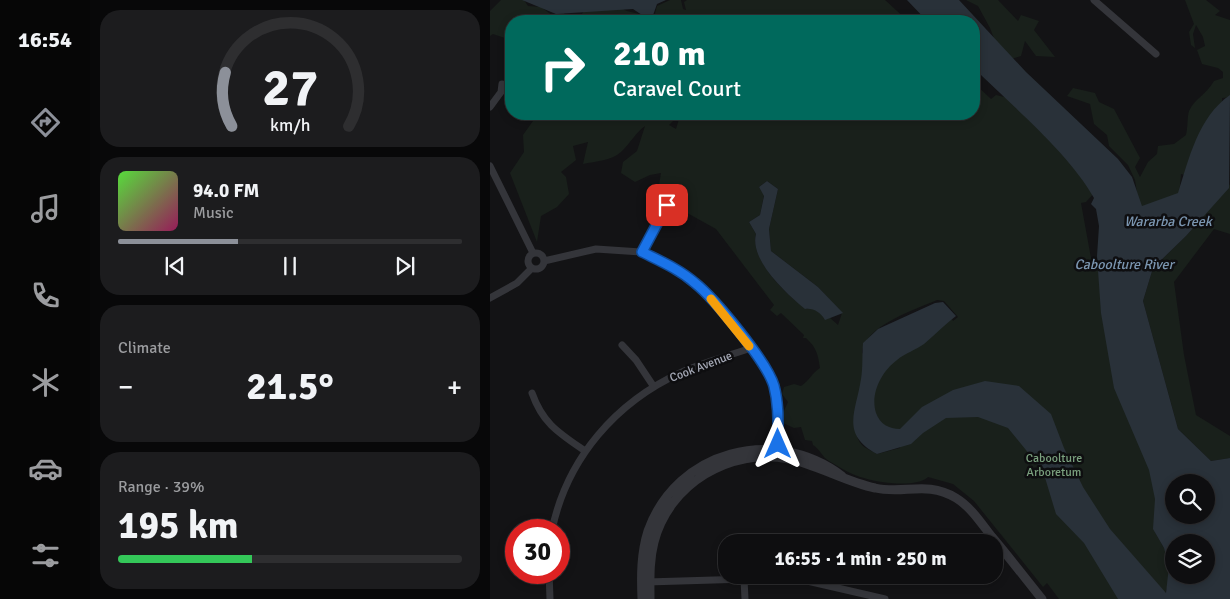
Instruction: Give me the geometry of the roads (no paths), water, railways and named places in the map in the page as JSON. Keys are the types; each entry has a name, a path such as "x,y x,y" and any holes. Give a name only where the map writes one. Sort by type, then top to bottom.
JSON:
{"street":[{"path":"1094,0 1156,54"},
{"path":"490,107 501,92 502,84"},
{"path":"490,166 532,253"},
{"path":"642,252 667,205"},
{"path":"532,253 527,262 532,268 539,269 544,261 596,249 642,252 673,267 694,282 711,299 767,369 774,385 778,402 777,453"},
{"path":"532,253 540,254 544,261"},
{"path":"490,298 517,283 532,268"},
{"path":"622,345 636,360 654,387"},
{"name":"Cook Avenue","path":"555,519 564,491 585,451 616,415 654,387 684,372 751,348"},
{"path":"532,393 537,407 547,423 585,451"},
{"path":"642,599 659,527 666,513 684,490 708,472 722,465 777,453 828,474 844,477 876,489 926,487 949,494 969,508 1042,599"},
{"path":"646,582 718,580"},
{"path":"646,582 650,599"},
{"path":"549,584 550,599"},
{"path":"744,584 745,599"},
{"path":"820,584 885,599"}],"water":[{"path":"522,0 666,0 657,4 653,15 642,15 633,9 556,14"},
{"path":"907,0 959,0 973,15 921,15"},
{"path":"980,23 1026,72 1118,159 1132,177 1142,206 1178,193 1202,127 1219,104 1230,95 1229,188 1186,236 1153,268 1143,301 1178,429 1211,461 1230,458 1230,599 1118,599 1084,543 1056,514 1043,471 1008,428 978,417 946,418 923,433 911,444 877,454 865,446 854,430 854,412 862,375 863,343 878,329 935,303 943,302 956,316 924,344 903,355 891,365 878,384 874,398 876,413 882,423 892,428 900,429 922,407 953,390 985,381 1019,386 1051,414 1064,448 1083,487 1110,529 1166,593 1167,584 1215,584 1215,534 1165,534 1165,552 1153,529 1155,499 1149,470 1114,388 1101,313 1097,256 1099,226 1096,209 1091,204 1094,198 1070,164 980,74"},
{"path":"767,181 778,189 769,229 771,251 818,287 843,313 825,320 817,312 805,309 771,276 758,255 755,244 756,234 749,222 760,215 764,196 759,187"}],"water label":[{"name":"Wararba Creek","path":"1168,221"},
{"name":"Caboolture River","path":"1124,264"}],"park label":[{"name":"Caboolture Arboretum","path":"1054,465"}]}
